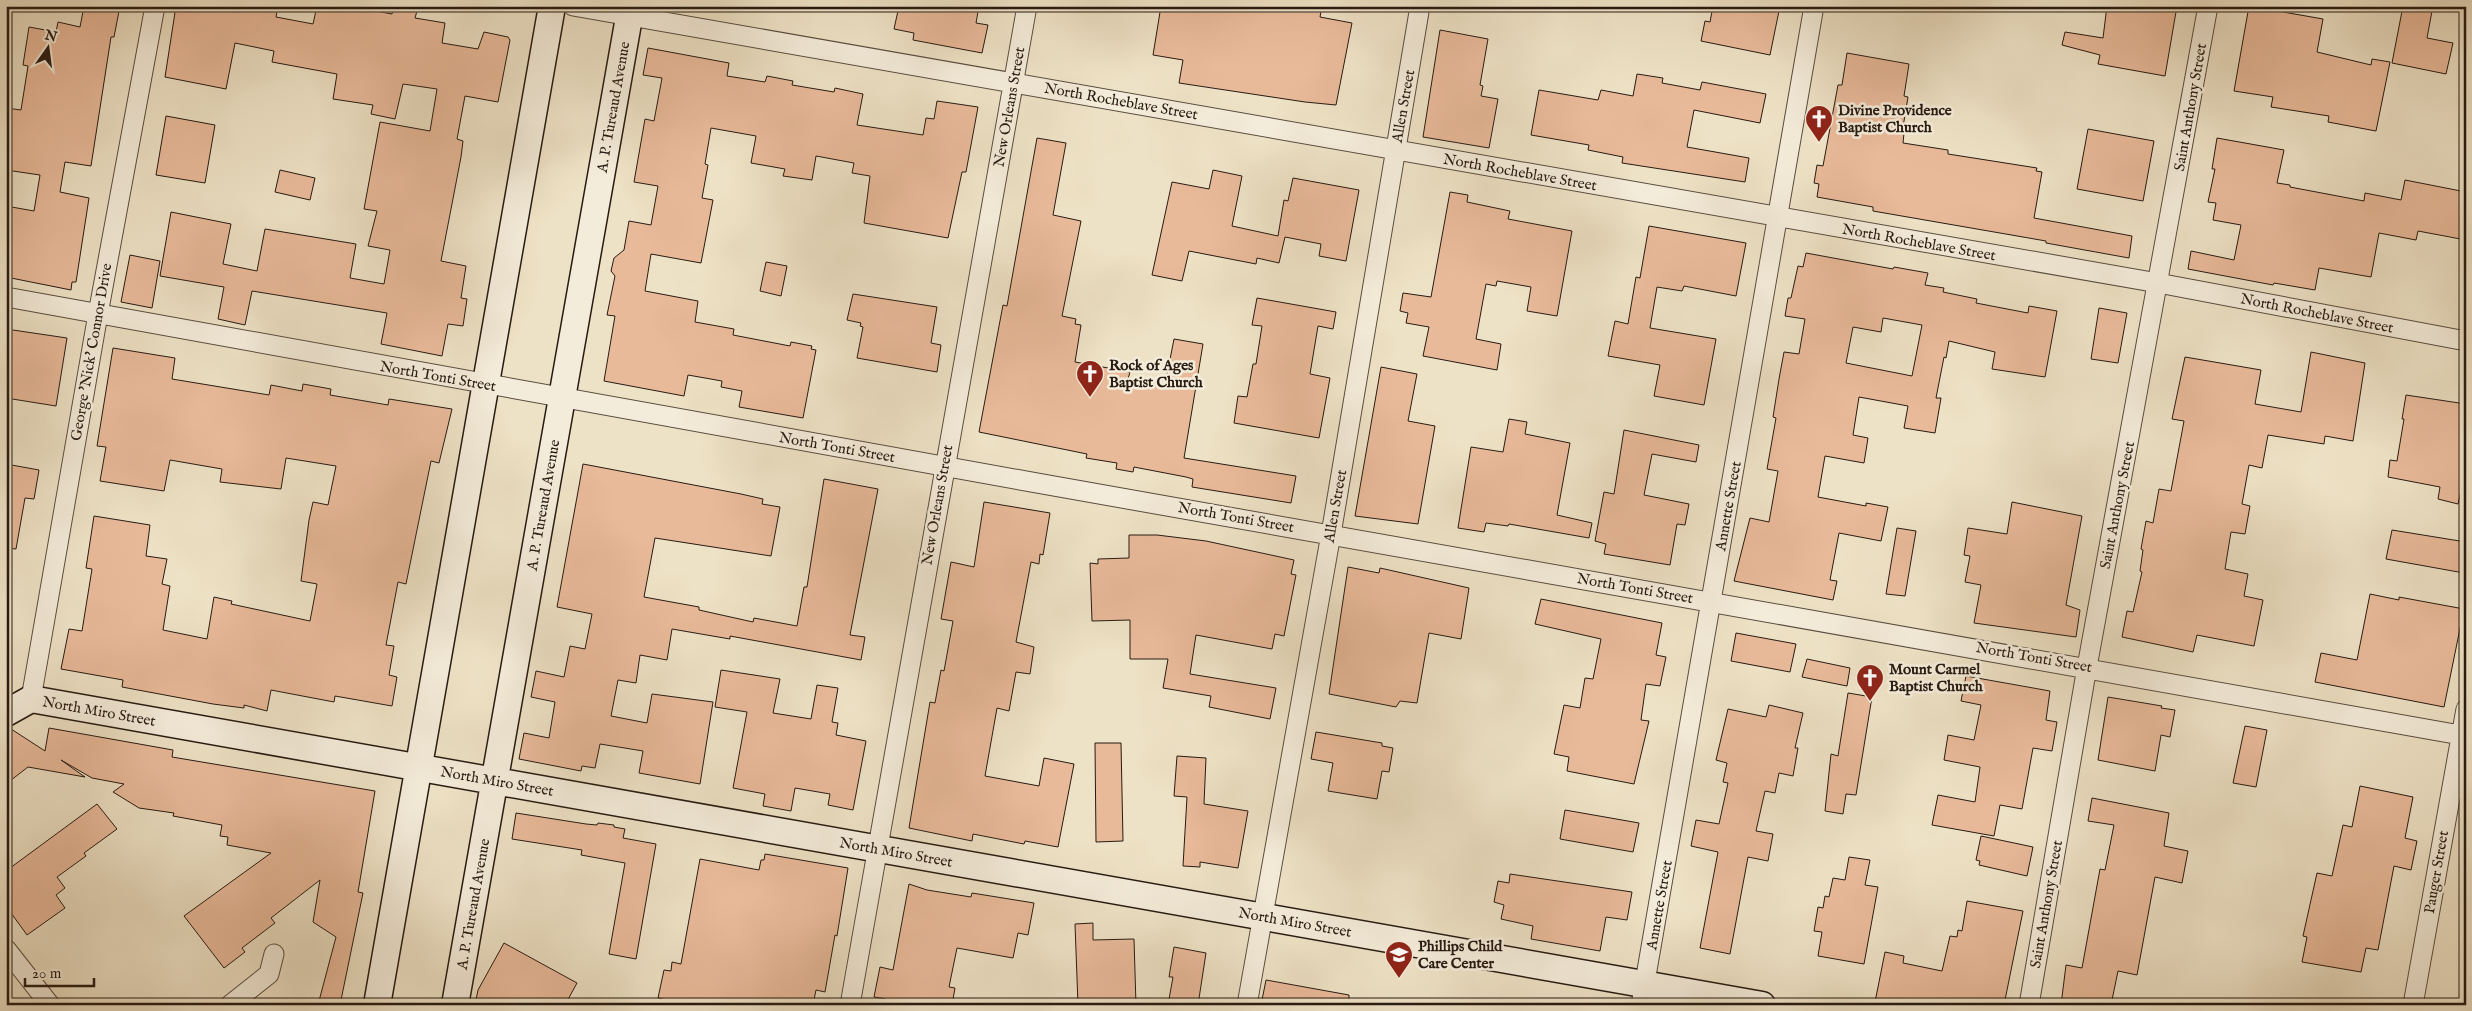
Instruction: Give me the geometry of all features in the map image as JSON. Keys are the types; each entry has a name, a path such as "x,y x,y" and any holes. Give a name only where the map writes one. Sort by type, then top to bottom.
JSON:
{"street":[{"name":"George 'Nick' Connor Drive","path":"18,696 98,314 155,6"},
{"path":"377,1005 552,6"},
{"name":"North Rocheblave Street","path":"573,6 630,11 1014,82 1778,218 2158,283 2466,342"},
{"name":"New Orleans Street","path":"850,1005 1027,6"},
{"name":"Allen Street","path":"1247,1005 1331,534 1420,6"},
{"name":"Annette Street","path":"1643,994 1814,6"},
{"name":"Saint Anthony Street","path":"2029,1005 2087,666 2208,6"},
{"name":"A. P. Tureaud Avenue","path":"455,1005 630,11"},
{"name":"North Tonti Street","path":"6,297 486,385 1711,602 2087,666 2463,736"},
{"name":"North Miro Street","path":"6,713 18,696 1262,916 1643,994 1762,1005"},
{"name":"Pauger Street","path":"2413,1005 2463,736 2466,709"},
{"path":"6,949 50,1005"},
{"path":"230,1005 269,974 274,954"}],"building":[{"path":"84,6 120,6 114,37 111,37 91,166 65,162 60,192 89,198 76,282 72,282 71,290 6,277 6,206 34,211 40,175 6,170 6,108 21,110 28,66 23,65 29,27 56,32 58,22 80,27"},
{"path":"176,6 278,6 276,17 313,24 317,6 349,6 392,14 394,6 417,11 415,18 445,23 442,43 478,49 484,32 508,37 510,40 498,102 465,96 457,139 463,141 461,157 441,261 466,266 461,298 467,299 463,326 448,324 442,356 381,344 387,313 252,291 245,325 218,319 224,287 160,276 171,212 231,224 223,264 257,271 265,229 356,244 350,278 384,284 390,250 368,246 377,211 364,209 380,122 430,131 437,89 403,84 395,119 371,114 373,105 333,99 337,74 272,62 274,51 235,43 226,89 165,77"},
{"path":"899,6 979,6 976,23 988,25 982,53 913,40 914,33 894,29"},
{"path":"1161,6 1322,6 1320,17 1352,23 1336,105 1179,83 1183,60 1153,55"},
{"path":"1713,6 1780,6 1770,55 1701,41 1705,21 1710,22"},
{"path":"2107,6 2177,6 2165,76 2098,64 2100,55 2062,45 2065,32 2103,38"},
{"path":"2249,6 2323,19 2317,52 2371,65 2372,59 2390,62 2376,131 2328,122 2329,116 2271,107 2273,97 2234,91"},
{"path":"2403,6 2432,11 2427,38 2453,43 2446,74 2392,63"},
{"path":"1440,30 1488,39 1480,85 1483,86 1481,96 1498,99 1489,148 1423,137"},
{"path":"648,48 729,63 727,76 765,82 767,76 793,81 792,85 834,92 835,88 863,94 857,125 923,135 926,118 934,119 937,101 978,107 966,172 962,172 948,238 864,223 870,176 852,173 854,163 816,156 812,180 783,176 785,169 751,163 756,136 711,128 705,164 708,165 702,198 713,200 701,263 651,254 645,291 698,301 695,322 734,329 733,335 790,346 791,342 812,346 811,349 816,350 803,418 739,407 742,391 721,387 722,381 688,375 684,396 604,381 615,316 607,315 615,276 611,271 614,258 624,250 629,221 651,225 658,186 634,182 645,119 654,121 662,78 643,75"},
{"path":"1847,53 1909,64 1904,96 1908,97 1902,133 1904,133 1903,143 1948,150 1948,154 2037,168 2036,171 2042,172 2034,218 2132,236 2129,258 2046,243 2046,241 1873,211 1873,207 1817,197 1819,184 1814,183 1817,165 1823,166 1838,85 1842,85"},
{"path":"1637,74 1663,78 1662,83 1700,90 1702,82 1766,94 1760,123 1694,110 1687,147 1749,158 1745,182 1622,163 1623,157 1588,150 1589,145 1531,135 1539,90 1598,100 1601,90 1633,96"},
{"path":"166,116 215,125 205,183 156,175"},
{"path":"2088,129 2154,141 2143,201 2077,189"},
{"path":"1037,138 1066,143 1053,215 1081,221 1062,316 1076,319 1075,324 1081,325 1075,362 1130,372 1128,379 1165,385 1174,339 1203,344 1184,458 1296,476 1291,503 1192,487 1193,479 1186,477 1134,467 1133,472 1116,469 1117,463 1086,458 1087,454 979,432 1003,305 1007,306"},
{"path":"2217,138 2284,150 2277,183 2290,185 2290,187 2364,201 2365,193 2401,200 2405,180 2466,192 2466,240 2418,231 2416,240 2379,233 2371,277 2319,268 2315,290 2274,283 2273,285 2188,269 2191,251 2234,260 2241,225 2213,220 2216,203 2208,202 2215,169 2212,169"},
{"path":"280,170 315,178 310,200 275,192"},
{"path":"1213,170 1242,176 1232,226 1278,236 1284,200 1288,201 1293,178 1359,190 1346,261 1319,256 1321,244 1285,237 1279,263 1257,258 1256,264 1189,251 1182,281 1152,275 1172,182 1209,189"},
{"path":"1450,192 1468,195 1467,202 1510,211 1508,219 1572,231 1557,316 1527,311 1531,287 1497,281 1496,286 1486,284 1476,339 1501,344 1497,370 1423,356 1429,327 1406,323 1408,313 1400,311 1403,293 1431,297"},
{"path":"1649,226 1746,243 1736,296 1684,286 1682,291 1657,287 1650,328 1716,339 1704,405 1654,396 1660,365 1608,356 1615,321 1628,324 1636,277 1640,278"},
{"path":"1806,253 1893,269 1894,267 1928,273 1925,285 1944,288 1943,292 1977,299 1976,303 2028,313 2029,306 2057,311 2045,377 1992,369 1995,352 1949,341 1936,398 1941,398 1935,433 1904,428 1908,406 1859,397 1853,435 1868,438 1864,463 1825,456 1818,497 1866,506 1866,503 1888,507 1881,541 1839,533 1830,580 1837,581 1833,600 1734,581 1750,518 1769,522 1778,471 1767,469 1776,418 1773,417 1779,379 1784,352 1799,354 1805,319 1785,316 1788,298 1791,298 1798,266 1803,267","holes":["1883,318 1922,325 1912,376 1846,363 1853,327 1881,332"]},
{"path":"130,255 160,261 152,308 121,302"},
{"path":"766,262 787,266 781,296 760,291"},
{"path":"853,294 937,307 931,343 941,345 937,372 857,358 863,327 860,326 861,323 847,320"},
{"path":"1257,298 1336,312 1333,329 1318,326 1310,374 1330,378 1319,438 1234,423 1238,396 1247,397 1253,364 1256,364 1262,326 1252,325"},
{"path":"2099,308 2127,313 2118,363 2091,359"},
{"path":"6,329 67,338 56,406 6,398"},
{"path":"113,348 175,358 172,379 269,395 271,385 302,391 303,384 331,389 330,395 388,405 389,399 452,409 439,463 431,461 406,584 398,582 386,645 394,646 389,675 397,677 392,706 335,696 334,702 271,690 267,711 244,705 244,708 213,704 122,687 123,680 61,669 69,629 82,631 92,569 86,568 94,516 150,525 146,556 167,559 162,584 170,586 163,630 207,639 214,597 232,601 231,604 310,621 317,584 301,581 309,520 313,502 328,505 336,466 286,458 281,489 220,482 222,469 170,460 164,491 100,481 106,447 97,446"},
{"path":"2311,352 2365,363 2353,441 2325,436 2324,444 2268,435 2262,468 2249,465 2242,504 2250,506 2245,534 2231,532 2225,569 2248,574 2244,596 2263,600 2254,646 2197,635 2193,652 2122,637 2127,611 2133,612 2142,572 2140,571 2143,550 2141,549 2146,521 2153,523 2159,489 2171,491 2184,421 2172,419 2185,357 2261,370 2255,404 2301,412"},
{"path":"1381,367 1417,374 1408,421 1435,426 1418,524 1355,516"},
{"path":"2406,395 2466,404 2466,492 2461,491 2458,504 2438,499 2440,487 2388,477 2390,460 2397,461"},
{"path":"1509,419 1527,422 1525,434 1570,443 1557,515 1592,523 1589,538 1509,524 1508,526 1486,523 1484,532 1458,528 1471,447 1503,452"},
{"path":"1624,430 1699,445 1696,462 1652,454 1644,495 1689,504 1685,525 1677,524 1670,565 1604,554 1606,544 1595,541 1604,492 1614,494"},
{"path":"6,464 39,470 34,499 25,498 16,549 6,548"},
{"path":"583,464 741,494 763,499 762,504 780,507 771,556 655,538 644,597 699,607 699,610 753,622 754,618 797,626 804,587 807,587 824,479 878,489 850,635 865,637 861,660 730,636 730,639 672,629 667,660 640,655 636,683 618,680 611,716 647,723 652,694 713,702 700,784 639,773 643,751 600,744 595,768 582,766 581,771 519,759 524,733 549,738 555,702 531,697 536,671 564,677 570,646 585,649 592,614 557,607"},
{"path":"984,502 1050,513 1043,555 1040,554 1039,564 1031,562 1016,642 1034,647 1030,674 1016,672 1009,711 997,708 985,776 1039,786 1044,758 1074,764 1058,847 1025,841 1024,844 973,834 972,841 909,828 930,702 935,703 941,670 944,671 953,621 941,619 951,562 974,567"},
{"path":"2012,502 2082,516 2066,605 2080,610 2076,637 1974,623 1981,585 1965,582 1970,556 1964,555 1968,528 2007,534"},
{"path":"1897,528 1916,531 1905,596 1886,594"},
{"path":"2392,530 2466,542 2464,573 2386,559"},
{"path":"1129,535 1157,535 1206,541 1294,560 1291,574 1296,575 1284,636 1275,634 1272,649 1196,635 1190,674 1276,688 1270,719 1209,707 1211,696 1163,688 1168,659 1130,659 1130,620 1092,621 1090,563 1098,564 1098,559 1129,558"},
{"path":"1348,567 1379,573 1380,568 1469,588 1461,639 1429,633 1417,703 1400,701 1396,707 1329,694"},
{"path":"2370,594 2399,600 2399,597 2464,609 2444,707 2315,682 2321,653 2357,660"},
{"path":"1541,599 1662,623 1656,655 1666,657 1660,686 1646,684 1641,720 1649,721 1634,784 1567,771 1569,757 1554,754 1564,705 1580,708 1585,678 1593,679 1601,639 1535,624"},
{"path":"1736,633 1796,644 1790,672 1731,661"},
{"path":"1807,659 1850,668 1847,686 1802,677"},
{"path":"721,670 780,679 773,713 811,719 817,685 838,688 832,722 838,723 836,735 866,741 853,810 828,805 830,794 795,788 791,811 763,806 765,794 733,788 747,712 715,707"},
{"path":"1966,676 2050,691 2046,720 2057,722 2052,751 2033,748 2022,809 2000,805 1994,836 1932,825 1938,795 1975,802 1980,767 1944,760 1948,735 1974,740 1981,705 1961,701"},
{"path":"1848,693 1872,697 1856,795 1846,794 1843,814 1825,811 1831,754 1838,756"},
{"path":"2108,697 2175,710 2170,737 2161,735 2155,771 2098,760"},
{"path":"1769,705 1803,713 1795,748 1798,748 1793,776 1779,773 1775,793 1765,791 1756,831 1773,834 1768,861 1748,857 1730,954 1700,948 1718,852 1691,846 1696,820 1719,824 1728,783 1723,782 1727,763 1716,760 1728,709 1766,717"},
{"path":"2245,726 2267,730 2256,787 2233,783"},
{"path":"8,727 45,751 49,728 173,750 172,757 375,791 358,892 363,893 340,1005 319,1001 336,937 313,922 320,880 271,918 275,923 242,948 245,952 224,968 184,916 271,853 227,845 228,837 220,836 222,825 173,816 174,813 139,808 113,792 124,784 92,778 61,760 85,777 28,767 6,784 6,728"},
{"path":"1316,732 1382,743 1382,746 1393,748 1389,772 1382,771 1377,799 1328,791 1333,763 1311,759"},
{"path":"1095,743 1121,743 1123,841 1096,842"},
{"path":"1177,756 1206,758 1204,804 1248,811 1238,868 1200,862 1200,867 1183,866 1187,797 1174,796"},
{"path":"2360,786 2413,797 2405,838 2417,841 2411,870 2394,866 2378,950 2366,948 2361,972 2302,962 2307,937 2303,936 2317,873 2332,876 2343,825 2352,827"},
{"path":"2092,798 2169,813 2164,846 2188,851 2182,883 2155,877 2137,975 2118,971 2111,1005 2061,1005 2066,965 2082,968 2100,869 2105,870 2114,825 2088,821"},
{"path":"97,804 117,829 84,853 86,856 57,877 65,888 56,895 65,908 27,935 6,906 6,871"},
{"path":"1565,810 1639,823 1633,852 1560,839"},
{"path":"516,813 586,824 614,825 614,827 625,829 623,838 656,844 636,959 609,954 625,863 581,855 582,850 512,839"},
{"path":"1981,836 2033,847 2027,876 1979,865 1980,861 1976,860"},
{"path":"765,854 848,868 837,936 835,935 825,992 816,990 813,1005 671,1005 671,1001 658,998 664,970 671,971 672,962 681,964 700,859 759,870 761,860 764,860"},
{"path":"1849,857 1870,860 1865,885 1878,887 1864,964 1818,956 1822,932 1814,931 1818,907 1823,908 1825,896 1829,897 1833,878 1845,880"},
{"path":"1510,874 1632,892 1627,920 1606,917 1600,951 1531,939 1533,926 1501,919 1504,905 1494,902 1498,881 1509,883"},
{"path":"909,884 927,890 971,897 972,893 1034,903 1028,935 1018,933 1013,958 957,948 949,987 955,988 952,1005 885,1005 886,999 874,997 880,967 893,970"},
{"path":"1967,901 2023,911 2004,1005 1890,1005 1875,1002 1885,952 1904,956 1903,963 1942,971 1950,936 1957,937 1958,930 1962,931"},
{"path":"1093,923 1093,940 1134,939 1136,1005 1078,1005 1075,924"},
{"path":"504,943 577,983 565,1005 475,1005 478,990"},
{"path":"1174,947 1206,953 1198,1005 1168,1005 1173,977 1169,977"},
{"path":"1266,980 1349,995 1349,1005 1261,1005"}],"place":[{"name":"Divine Providence Baptist Church","path":"1819,143"},
{"name":"Rock of Ages Baptist Church","path":"1090,398"},
{"name":"Mount Carmel Baptist Church","path":"1870,702"},
{"name":"Phillips Child Care Center","path":"1399,979"}]}
